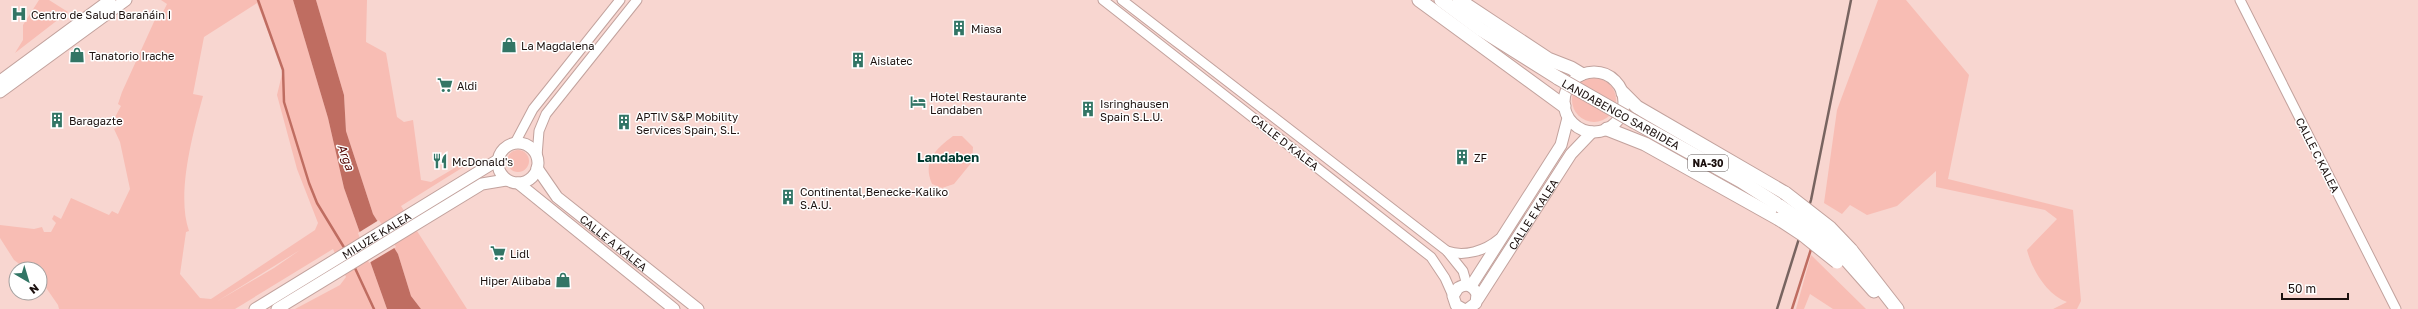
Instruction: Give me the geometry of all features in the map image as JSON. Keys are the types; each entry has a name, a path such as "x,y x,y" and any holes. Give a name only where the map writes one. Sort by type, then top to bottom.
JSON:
{"highway":[{"path":"1419,0 1566,112"},
{"name":"LANDABENGO SARBIDEA","path":"1441,0 1480,29 1558,78 1741,181 1815,230 1845,257 1889,309"},
{"path":"1459,0 1548,59 1571,68 1581,74"},
{"path":"1623,93 1637,107 1786,193 1830,228 1845,257"},
{"path":"1606,129 1645,144 1845,257 1897,309"}],"main road":[{"path":"0,81 110,0"},
{"path":"0,92 126,0"},
{"path":"1596,72 1606,74 1614,79 1623,93 1624,104 1621,114 1615,123 1606,129 1592,132 1578,128 1566,112 1565,93 1571,82 1581,74 1596,72"},
{"name":"CALLE E KALEA","path":"1469,286 1561,145 1566,112"},
{"name":"CALLE E KALEA","path":"1471,307 1571,154 1592,132"},
{"path":"518,183 530,179 537,168 537,156 528,146 515,143 503,149 498,160 499,171 506,180 518,183 674,309"},
{"name":"MILUZE KALEA","path":"255,309 498,160"},
{"name":"CALLE A KALEA","path":"537,168 557,197 698,309"},
{"name":"MILUZE KALEA","path":"277,309 482,184 506,180"},
{"path":"1469,286 1477,294 1471,307 1456,305 1453,302 1458,288 1469,286"}],"street":[{"path":"515,143 533,109 620,0"},
{"path":"537,156 539,131 546,114 637,0"},
{"name":"CALLE D KALEA","path":"1103,0 1431,257 1445,278 1453,302"},
{"name":"CALLE D KALEA","path":"1122,0 1447,251 1463,271 1469,286"},
{"name":"CALLE C KALEA","path":"2240,0 2396,309"},
{"path":"1447,251 1456,255 1489,247 1504,234"}],"shaded area":[{"path":"39,0 49,0 68,12 15,53 23,40 23,25"},
{"path":"161,0 293,0 328,118 344,188 387,309 295,309 340,285 346,277 333,249 235,309 59,309 48,291 48,261 14,260 0,238 0,225 34,229 42,227 44,232 51,232 56,223 52,219 54,215 61,219 71,198 109,215 112,211 118,214 130,189 120,142 114,129 119,126 114,119 121,106 118,104 122,92 158,13 162,14 167,4","holes":["257,3 283,70 277,95 297,169 318,223 315,230 211,299 200,298 180,274 186,232 189,231 185,216 184,200 187,164 203,96 193,94 204,37","300,250 274,268 216,302"]},
{"path":"316,0 367,0 366,42 386,53 397,117 404,122 413,120 421,180 431,182 463,163 465,166 401,206 467,309 421,309 411,296 398,254 373,214 346,131 344,95"},
{"path":"1878,0 1906,0 1969,75 1948,179 2073,210 2081,301 2077,309 2053,309 2067,302 2060,299 2047,288 2041,281 2029,258 2027,250 2057,219 2045,210 1936,187 1936,171 1897,206 1867,215 1850,205 1842,214 1824,203 1837,110"},
{"path":"1594,78 1606,82 1612,88 1616,100 1612,112 1606,118 1594,122 1582,118 1576,112 1572,100 1576,88 1582,82"},
{"path":"953,136 962,136 973,147 972,162 954,184 942,188 932,184 929,176 930,162 936,151"},
{"path":"518,150 526,153 529,161 526,169 518,172 510,169 507,161 510,153"},
{"path":"1811,255 1866,309 1833,309 1810,294 1804,309 1796,309"}],"water":[{"name":"Arga","path":"293,0 316,0 344,95 346,131 373,214 398,254 411,296 421,309 387,309 344,188 328,118"}],"pier":[{"path":"379,220 396,247 369,263 358,233"}],"waterway":[{"path":"258,0 283,70 284,102 309,183 317,203 345,249"},
{"path":"1792,309 1812,246"},
{"path":"354,266 374,309"}],"railway":[{"path":"1777,309 1811,200 1851,0"}],"place":[{"name":"Centro de Salud Barañáin I","path":"19,14"},
{"name":"Miasa","path":"959,28"},
{"name":"La Magdalena","path":"509,45"},
{"name":"Tanatorio Irache","path":"77,55"},
{"name":"Aislatec","path":"858,60"},
{"name":"Aldi","path":"445,85"},
{"name":"Hotel Restaurante Landaben","path":"918,102"},
{"name":"Isringhausen Spain S.L.U.","path":"1088,109"},
{"name":"Baragazte","path":"57,120"},
{"name":"APTIV S&P Mobility Services Spain, S.L.","path":"624,122"},
{"name":"ZF","path":"1462,157"},
{"name":"McDonald's","path":"440,161"},
{"name":"Continental,Benecke-Kaliko S.A.U.","path":"788,197"},
{"name":"Lidl","path":"498,253"},
{"name":"Hiper Alibaba","path":"563,280"}],"district":[{"name":"Landaben","path":"948,157"}]}
